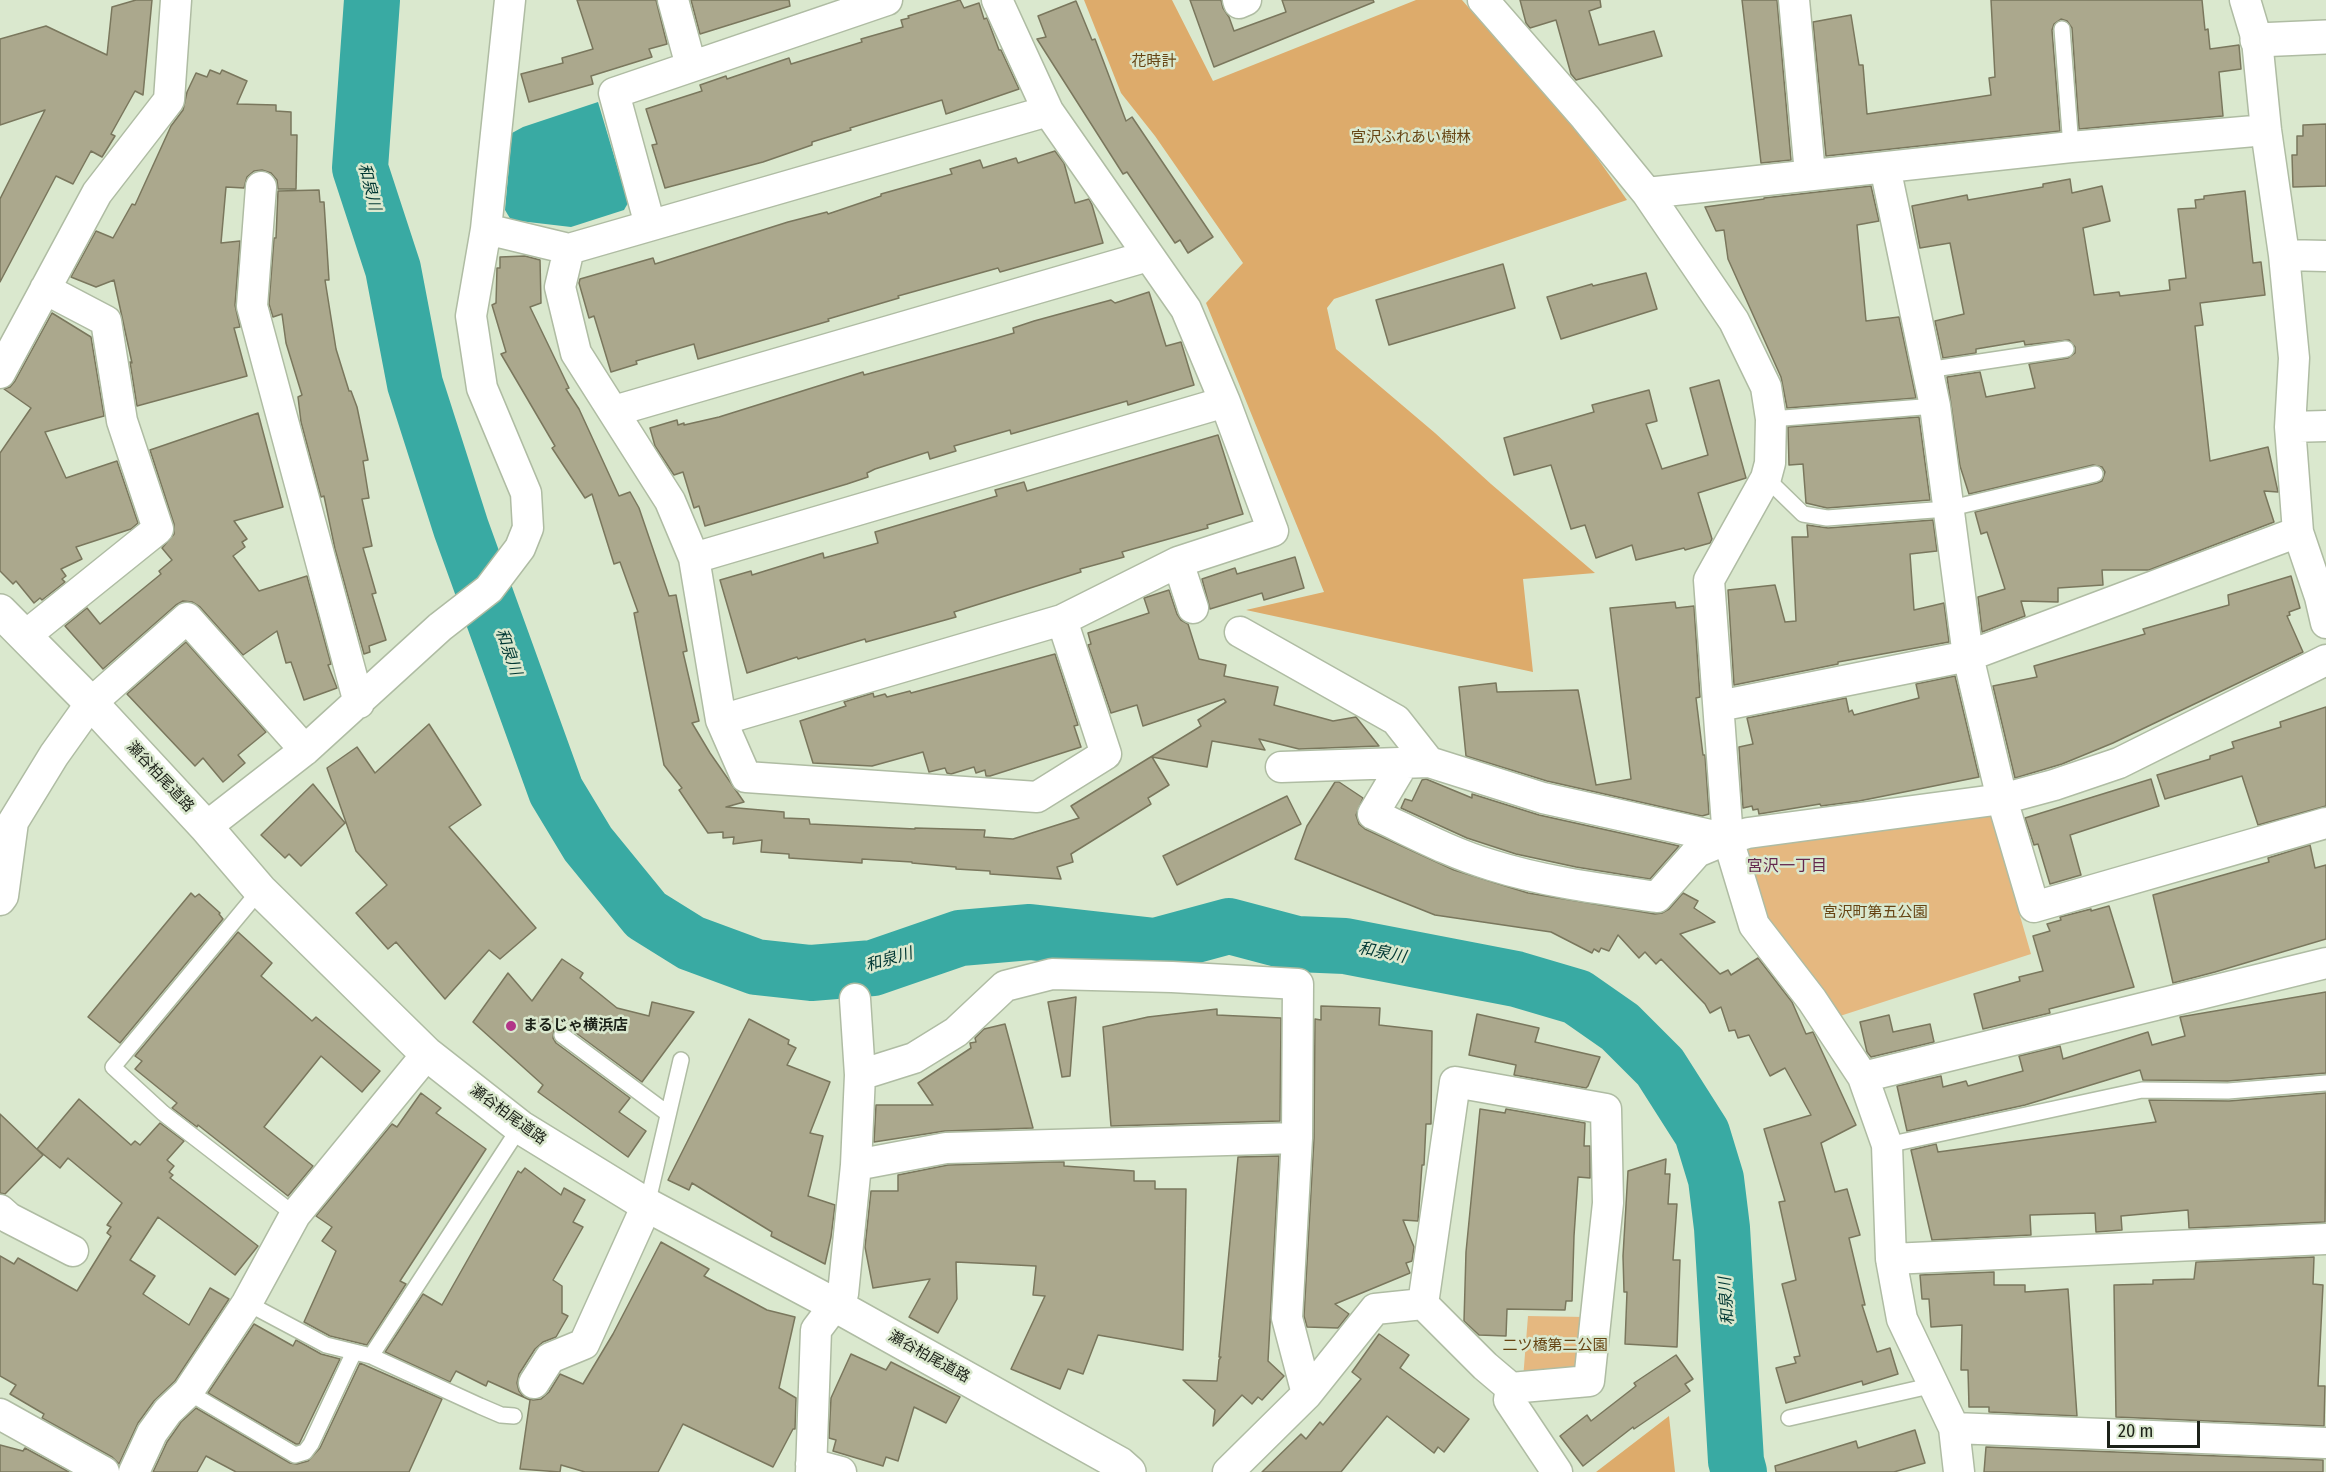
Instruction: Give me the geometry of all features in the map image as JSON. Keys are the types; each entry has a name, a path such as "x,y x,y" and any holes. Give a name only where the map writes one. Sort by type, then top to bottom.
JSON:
{"main road":[{"path":"2257,40 2326,37"},
{"name":"瀬谷柏尾道路","path":"0,611 91,703 206,827 260,890 427,1054 520,1127 647,1206 835,1305 1120,1464 1129,1472"}],"street":[{"path":"0,373 97,193 169,100 176,0"},
{"path":"206,827 305,750 440,627 489,589 520,548 528,528 526,493 482,388 471,316 486,229 510,0"},
{"path":"673,0 691,66"},
{"path":"650,225 614,93 887,0"},
{"path":"721,720 1062,620 1178,561 1273,531 1225,402 1186,309 1048,111 998,0"},
{"path":"1238,0 1239,3 1246,0"},
{"path":"1483,0 1585,117 1647,193 1734,321 1766,387 1771,418 1770,463 1767,478 1709,580 1728,839 1754,925 1812,1000 1863,1077 1887,1145 1891,1259 1902,1318 1954,1428 1959,1472"},
{"path":"1794,0 1810,174"},
{"path":"2245,0 2257,40 2266,130 2284,255 2294,358 2290,427 2298,532 2324,605"},
{"path":"486,229 569,249 1048,111"},
{"path":"1647,193 2072,147 2266,130"},
{"path":"1885,167 1935,406 1968,656 2002,799 2034,907 2326,823"},
{"path":"261,187 252,306 359,703"},
{"path":"569,249 560,287 576,353 670,501 694,558 721,720 746,777 1036,797 1106,754 1062,620"},
{"path":"2284,255 2326,256"},
{"path":"614,411 1148,256"},
{"path":"25,636 158,529 122,421 106,321 45,289"},
{"path":"694,558 1225,402"},
{"path":"2290,427 2326,426"},
{"path":"1719,706 1968,656 2298,532"},
{"path":"1178,561 1193,608"},
{"path":"0,900 3,896 13,822 54,755 91,703 188,618 305,750"},
{"path":"1240,632 1396,720 1416,762"},
{"path":"1416,762 1373,814 1455,852 1491,865 1558,881 1657,897 1697,852 1728,839 1748,833 1864,816 2002,799 2055,785 2119,763 2326,660"},
{"path":"1281,767 1416,762 1543,798 1728,839"},
{"path":"1863,1077 2326,963"},
{"path":"860,1075 914,1059 956,1032 1005,986 1052,974 1172,977 1298,984 1297,1138 1287,1318 1307,1394"},
{"path":"841,1472 811,1468 816,1330 843,1294 856,1165 860,1075 855,999"},
{"path":"134,1472 152,1433 168,1411 188,1392 247,1303 295,1215 427,1054"},
{"path":"1455,1082 1606,1109 1608,1203 1589,1381 1511,1388 1485,1366 1423,1304 1455,1082"},
{"path":"856,1165 946,1148 1297,1138"},
{"path":"534,1383 550,1358 584,1344 647,1206"},
{"path":"3,1221 73,1251"},
{"path":"1891,1259 2326,1239"},
{"path":"1228,1472 1307,1394 1375,1310 1423,1304"},
{"path":"1511,1388 1509,1400 1557,1472"},
{"path":"0,1414 104,1472"},
{"path":"1954,1428 2326,1443"}],"lane":[{"path":"2062,29 2072,147"},
{"path":"1927,370 2067,349"},
{"path":"1771,418 1935,406"},
{"path":"1767,478 1803,514 1827,518 1947,509 2094,474"},
{"path":"260,890 113,1067 163,1113 295,1215"},
{"path":"562,1035 667,1113"},
{"path":"647,1206 681,1060"},
{"path":"1887,1145 2142,1090 2228,1091 2326,1083"},
{"path":"371,1356 520,1127"},
{"path":"247,1303 326,1345 371,1356 501,1415 514,1416"},
{"path":"188,1392 294,1455 305,1452 311,1444 354,1352"},
{"path":"1789,1418 1934,1386"}],"green space":[{"name":"宮沢ふれあい樹林","path":"1084,0 1172,0 1213,81 1416,0 1462,0 1583,138 1627,200 1334,299 1327,308 1336,349 1595,573 1523,579 1533,672 1246,610 1324,592 1206,303 1243,263 1155,136 1121,93"},
{"name":"宮沢町第五公園","path":"1990,812 2031,954 1840,1016 1766,920 1745,838"},
{"name":"二ツ橋第二公園","path":"1528,1316 1585,1317 1582,1374 1523,1379"},
{"path":"1669,1416 1675,1472 1596,1472"}],"water":[{"path":"598,102 628,203 624,210 571,227 511,220 505,210 512,133 523,127"}],"building":[{"path":"136,0 152,0 143,95 135,91 111,134 115,136 102,157 91,151 73,184 56,176 0,282 0,199 45,110 0,125 0,39 46,26 107,55 112,7"},
{"path":"577,0 656,0 667,44 649,49 652,57 591,76 593,84 529,102 521,74 563,63 562,58 593,49"},
{"path":"691,0 789,0 790,6 700,34"},
{"path":"960,0 964,8 979,3 984,19 987,18 999,50 1019,89 946,114 942,100 850,128 851,130 812,142 812,145 763,162 665,188 652,145 657,144 646,109 702,91 700,85 726,76 727,79 789,58 791,64 862,42 861,39 903,27 901,20 909,18 908,16"},
{"path":"1190,0 1221,0 1234,31 1286,12 1282,0 1373,0 1374,2 1214,67"},
{"path":"1520,0 1600,0 1601,7 1589,11 1599,45 1654,31 1662,56 1576,80 1571,74 1556,20 1530,28 1526,23"},
{"path":"1742,0 1777,0 1791,160 1761,163"},
{"path":"1991,0 2202,0 2205,30 2208,29 2210,49 2239,45 2241,69 2219,72 2223,116 2079,129 2072,28 2067,21 2061,19 2054,24 2052,30 2060,131 1826,156 1813,22 1851,15 1859,65 1863,65 1867,114 1991,95 1989,78 1995,77"},
{"path":"1076,1 1092,40 1095,39 1126,121 1132,117 1213,237 1188,253 1180,240 1175,243 1127,172 1123,174 1037,39 1046,37 1038,16"},
{"path":"210,70 220,74 222,70 247,81 237,104 276,105 276,111 291,112 291,135 297,135 296,189 278,189 277,180 271,173 262,170 254,171 247,177 244,188 226,187 221,243 240,241 235,305 240,327 234,328 247,376 137,406 130,362 132,363 114,280 96,287 71,277 96,231 113,238 132,204 135,205 171,126 183,110 187,92 196,73 207,77"},
{"path":"2326,124 2326,186 2293,187 2292,155 2297,155 2297,136 2303,136 2303,125"},
{"path":"1055,151 1064,163 1075,203 1089,199 1103,243 1000,272 998,268 898,296 899,298 828,319 829,321 698,359 694,344 636,361 637,364 611,372 594,316 589,318 579,283 580,279 653,258 655,264 788,222 827,212 828,214 881,196 881,194 952,174 950,169 980,160 983,168 1016,158 1018,163"},
{"path":"2070,179 2072,193 2102,186 2110,221 2083,228 2094,295 2119,292 2120,296 2170,290 2169,280 2186,278 2178,209 2196,208 2195,200 2204,199 2204,196 2245,191 2253,263 2261,262 2265,295 2200,303 2203,325 2195,326 2210,461 2268,447 2278,492 2264,491 2274,522 2149,570 2102,570 2103,585 2058,588 2058,602 2021,601 2025,616 1982,632 1978,597 2005,589 1987,532 1981,534 1975,512 2097,483 2102,481 2105,472 2102,467 2093,465 1969,494 1960,466 1947,377 1980,372 1986,397 2035,388 2029,364 2068,358 2075,353 2075,347 2069,340 2025,345 2024,341 1976,349 1976,353 1943,358 1935,321 1964,314 1950,243 1920,248 1912,206 1967,195 1968,200 2043,187 2043,184"},
{"path":"1871,186 1879,221 1857,225 1866,321 1899,317 1916,398 1787,408 1781,377 1728,259 1724,230 1716,231 1705,207"},
{"path":"319,190 320,202 324,202 329,280 325,280 336,349 349,391 357,407 368,460 363,461 369,498 362,499 372,546 363,548 376,593 372,594 386,640 369,646 370,652 364,654 335,549 324,496 321,497 301,422 298,397 302,395 286,343 282,314 273,317 269,304 278,191"},
{"path":"525,256 540,260 541,303 530,307 569,388 566,389 579,409 619,496 630,492 639,508 669,596 676,595 687,651 683,652 699,721 692,723 744,802 726,807 784,812 784,818 809,819 810,824 985,830 984,837 1013,839 1079,818 1071,806 1201,726 1198,720 1226,702 1224,699 1143,726 1137,705 1111,713 1088,645 1091,644 1088,633 1149,613 1144,598 1169,590 1177,614 1188,624 1199,659 1226,665 1224,676 1278,687 1274,705 1333,721 1356,717 1379,746 1299,749 1259,739 1265,750 1212,741 1207,767 1152,757 1169,785 1148,798 1151,804 1071,854 1073,862 1057,867 1061,879 990,874 990,871 956,869 956,867 912,862 862,859 862,863 789,858 789,854 761,852 762,840 733,844 734,837 723,838 723,832 708,833 679,790 682,788 664,765 634,613 638,612 620,562 614,564 592,494 585,498 552,448 555,446 501,354 506,352 492,305 496,303 497,268 500,268 500,257"},
{"path":"1503,264 1515,308 1389,345 1376,300"},
{"path":"1646,273 1657,309 1561,339 1547,297 1592,284 1593,286"},
{"path":"1149,292 1166,346 1181,342 1194,385 1128,405 1127,401 1011,434 1010,430 954,446 956,451 930,459 928,452 875,469 867,473 868,477 847,484 705,526 699,506 694,508 683,472 674,475 655,446 650,428 677,420 678,425 684,423 684,425 719,417 863,372 864,375 1014,333 1013,328 1034,321 1111,300 1115,303"},
{"path":"52,313 91,337 104,416 45,432 66,478 117,461 138,523 131,529 76,547 82,559 61,569 66,576 62,579 65,582 42,600 40,598 34,603 16,581 13,584 0,571 0,453 31,408 4,389 10,387 15,381"},
{"path":"1719,380 1746,478 1698,493 1712,539 1710,543 1636,560 1632,545 1596,558 1585,525 1571,529 1551,465 1514,475 1504,438 1594,412 1592,405 1649,390 1657,421 1646,424 1662,469 1708,455 1690,388"},
{"path":"258,413 283,507 234,521 247,539 242,542 245,547 233,556 259,591 307,576 331,664 328,665 337,688 304,700 291,662 286,663 277,631 243,655 200,607 192,602 183,601 103,669 65,626 87,608 100,624 161,574 159,571 172,560 162,548 174,534 174,524 150,450"},
{"path":"1919,417 1930,500 1827,508 1806,503 1803,464 1789,465 1788,427"},
{"path":"1218,435 1243,514 1207,525 1208,528 1122,552 1124,557 1080,569 1081,572 954,612 956,617 866,642 865,639 798,659 797,657 747,673 720,580 751,571 752,575 823,553 824,558 878,543 875,532 997,496 995,490 1024,482 1027,491"},
{"path":"1933,520 1937,551 1910,554 1914,610 1944,603 1949,642 1838,662 1838,664 1734,685 1728,590 1775,585 1785,622 1796,621 1792,537 1808,537 1807,525 1828,528"},
{"path":"1295,557 1304,588 1264,600 1262,593 1210,609 1202,579 1235,568 1237,574"},
{"path":"2291,576 2300,608 2289,612 2290,615 2287,616 2303,652 2113,743 2062,764 2015,778 1993,686 2037,677 2034,666 2145,634 2143,629 2229,605 2228,595"},
{"path":"1675,602 1676,608 1694,606 1700,697 1696,698 1703,755 1705,755 1709,814 1702,816 1547,781 1466,756 1459,687 1496,683 1497,692 1578,690 1596,785 1631,779 1610,608"},
{"path":"186,642 266,732 238,755 245,763 223,782 203,758 195,766 127,694"},
{"path":"1055,654 1078,725 1074,726 1081,747 990,776 986,776 985,770 976,773 974,767 951,774 947,773 945,768 929,772 923,752 872,766 813,763 800,721 846,706 844,702 873,693 874,697 885,694 887,697 910,691 911,693"},
{"path":"1955,676 1979,777 1859,801 1821,806 1820,804 1759,814 1758,809 1753,810 1752,806 1743,808 1739,747 1753,744 1747,718 1846,698 1849,712 1852,710 1854,715 1919,698 1916,684"},
{"path":"2326,707 2326,806 2258,825 2242,776 2165,799 2157,775 2210,759 2210,756 2234,748 2232,742 2281,727 2280,722"},
{"path":"429,724 481,805 449,827 536,928 500,959 489,950 445,999 396,942 388,949 356,913 387,885 356,851 327,768 357,747 375,773"},
{"path":"1426,779 1472,798 1472,794 1539,815 1679,846 1650,879 1516,854 1467,838 1401,808 1405,799 1412,801 1422,780"},
{"path":"2151,779 2159,806 2070,835 2081,875 2050,884 2038,844 2034,845 2025,818"},
{"path":"1335,782 1339,782 1363,798 1356,815 1359,824 1365,829 1454,870 1528,893 1655,914 1669,909 1683,893 1698,901 1694,908 1715,922 1680,934 1720,974 1728,970 1731,975 1758,958 1792,1002 1806,1034 1813,1032 1856,1125 1821,1143 1835,1192 1847,1189 1860,1235 1849,1238 1865,1305 1862,1305 1877,1352 1890,1348 1898,1374 1863,1385 1862,1381 1786,1403 1776,1368 1796,1363 1794,1357 1800,1356 1782,1284 1796,1280 1779,1202 1785,1201 1764,1129 1811,1115 1785,1068 1770,1076 1749,1035 1738,1038 1735,1030 1729,1031 1721,1007 1710,1013 1705,1004 1661,959 1656,964 1645,952 1639,958 1618,935 1609,951 1601,948 1599,952 1594,949 1592,953 1551,932 1435,915 1295,859 1307,826"},
{"path":"313,784 345,823 301,866 289,854 285,858 261,835"},
{"path":"1287,796 1301,824 1177,885 1163,856"},
{"path":"2310,845 2315,868 2326,865 2326,939 2173,983 2153,895 2269,862 2268,858"},
{"path":"191,893 195,897 199,894 220,913 223,919 120,1043 88,1017"},
{"path":"2109,906 2134,987 2049,1009 2050,1013 1983,1029 1974,994 2020,981 2019,977 2043,971 2033,936 2050,931 2047,924 2061,920 2060,917"},
{"path":"238,932 272,963 261,976 312,1021 316,1017 380,1071 362,1092 321,1056 264,1127 313,1166 288,1196 198,1125 197,1127 172,1108 177,1103 135,1069 142,1061 135,1056"},
{"path":"562,959 583,973 580,978 617,1008 649,1016 652,1002 694,1012 642,1082 568,1027 559,1026 554,1030 553,1038 556,1043 630,1098 619,1112 646,1131 628,1157 538,1092 543,1085 473,1022 508,973 532,1001"},
{"path":"2326,992 2326,1073 2228,1081 2143,1080 2140,1070 2025,1105 1907,1131 1897,1086 1941,1076 1943,1087 1966,1081 1968,1086 2023,1071 2019,1056 2060,1046 2063,1059 2148,1032 2152,1045 2185,1036 2180,1017"},
{"path":"1076,997 1070,1076 1062,1077 1048,1002"},
{"path":"1321,1006 1380,1008 1379,1025 1432,1031 1431,1124 1426,1124 1418,1221 1403,1220 1414,1247 1412,1261 1406,1263 1410,1273 1335,1304 1349,1314 1338,1328 1307,1327 1304,1316 1314,1138 1315,1019 1321,1020"},
{"path":"1217,1009 1217,1015 1281,1018 1280,1121 1111,1126 1103,1027 1148,1017"},
{"path":"1477,1014 1539,1028 1535,1042 1600,1057 1588,1086 1586,1088 1514,1075 1516,1065 1469,1055"},
{"path":"1889,1015 1893,1032 1930,1024 1934,1042 1871,1057 1867,1052 1860,1022"},
{"path":"749,1019 789,1040 788,1044 796,1048 787,1065 830,1082 810,1133 823,1136 808,1196 835,1205 825,1264 771,1236 772,1232 692,1183 689,1190 668,1180"},
{"path":"1005,1024 1033,1128 945,1131 874,1142 876,1105 933,1105 918,1083 971,1048 970,1043 976,1042 975,1038 984,1029"},
{"path":"421,1093 441,1108 436,1113 486,1149 400,1281 406,1284 367,1345 330,1336 304,1322 336,1251 322,1241 332,1227 316,1216 392,1124 397,1127"},
{"path":"2326,1093 2325,1222 2189,1228 2188,1210 2121,1216 2122,1230 2096,1232 2095,1213 2030,1215 2031,1235 1932,1240 1911,1150 1936,1144 1938,1152 2156,1122 2149,1100 2229,1101"},
{"path":"79,1099 131,1145 135,1141 140,1145 160,1123 184,1141 167,1160 174,1166 169,1172 173,1175 170,1178 258,1246 235,1275 158,1217 130,1260 155,1276 143,1294 189,1325 210,1288 229,1299 175,1381 154,1401 138,1423 119,1464 112,1457 42,1418 44,1414 10,1394 16,1385 0,1376 0,1256 14,1264 18,1258 77,1291 111,1236 107,1233 111,1227 107,1225 122,1203 68,1158 60,1168 37,1149"},
{"path":"1480,1109 1505,1113 1506,1109 1585,1123 1584,1146 1590,1146 1590,1178 1578,1177 1572,1301 1566,1301 1565,1310 1507,1309 1506,1336 1479,1335 1464,1321 1466,1252"},
{"path":"0,1114 43,1155 5,1194 0,1193"},
{"path":"1279,1156 1268,1361 1284,1376 1262,1400 1258,1397 1252,1404 1242,1395 1213,1426 1215,1410 1183,1380 1217,1381 1238,1157"},
{"path":"1666,1159 1665,1174 1670,1174 1668,1204 1677,1204 1673,1260 1680,1260 1677,1347 1625,1344 1627,1292 1624,1292 1623,1256 1628,1171"},
{"path":"1064,1162 1064,1166 1134,1171 1134,1181 1155,1181 1155,1189 1186,1189 1183,1350 1098,1335 1083,1374 1068,1369 1060,1389 1011,1369 1045,1296 1033,1295 1036,1266 956,1262 957,1299 938,1333 909,1317 930,1279 873,1288 865,1247 871,1191 898,1191 898,1175 948,1165"},
{"path":"525,1168 561,1195 564,1188 585,1200 573,1222 583,1227 553,1280 562,1286 562,1313 568,1316 556,1337 543,1342 535,1349 519,1374 517,1383 519,1391 524,1397 533,1400 541,1399 549,1392 560,1374 583,1384 613,1334 661,1242 709,1269 704,1276 767,1310 795,1317 779,1388 796,1398 795,1429 773,1467 683,1424 658,1472 585,1472 561,1465 560,1472 520,1469 530,1400 488,1381 486,1386 456,1371 450,1382 385,1352 423,1294 442,1305 518,1171 521,1173"},
{"path":"2314,1257 2313,1284 2323,1285 2318,1386 2325,1386 2324,1426 2116,1417 2114,1285 2153,1284 2153,1280 2194,1279 2196,1262"},
{"path":"1994,1272 1994,1285 2025,1285 2025,1292 2068,1289 2077,1416 1989,1412 1989,1407 1969,1407 1968,1370 1961,1370 1962,1325 1931,1327 1929,1299 1922,1299 1920,1275"},
{"path":"254,1324 293,1346 296,1340 321,1354 340,1359 299,1444 208,1393"},
{"path":"1379,1334 1409,1355 1400,1368 1469,1419 1444,1452 1438,1447 1434,1453 1387,1416 1341,1472 1262,1472 1301,1434 1306,1439 1320,1422 1323,1425 1361,1379 1352,1372"},
{"path":"851,1354 886,1370 891,1362 960,1397 946,1423 914,1407 898,1461 886,1457 883,1466 833,1451 836,1440 829,1438 831,1398"},
{"path":"1676,1355 1693,1379 1685,1384 1690,1391 1634,1429 1633,1427 1583,1466 1560,1436 1587,1415 1591,1421 1636,1386 1634,1383"},
{"path":"360,1363 442,1399 409,1472 236,1472 206,1456 197,1472 153,1472 167,1442 181,1422 196,1408 290,1463 308,1461 320,1448"},
{"path":"1915,1430 1925,1463 1894,1472 1776,1472 1775,1466 1856,1441 1858,1448"},
{"path":"0,1445 23,1451 25,1448 69,1472 0,1472"},
{"path":"1986,1447 2323,1460 2323,1472 1984,1472"}],"waterway":[{"name":"和泉川","path":"372,0 360,168 393,269 415,384 461,528 556,791 588,844 646,915 691,943 756,967 811,973 873,968 960,938 1030,932 1155,946 1229,926 1297,944 1345,946 1516,979 1577,997 1620,1027 1660,1067 1702,1133 1716,1179 1722,1228 1736,1461 1739,1472"}],"place":[{"name":"まるじゃ横浜店","path":"511,1026"}],"district":[{"name":"宮沢一丁目","path":"1787,867"}],"park label":[{"name":"花時計","path":"1154,62"}]}
